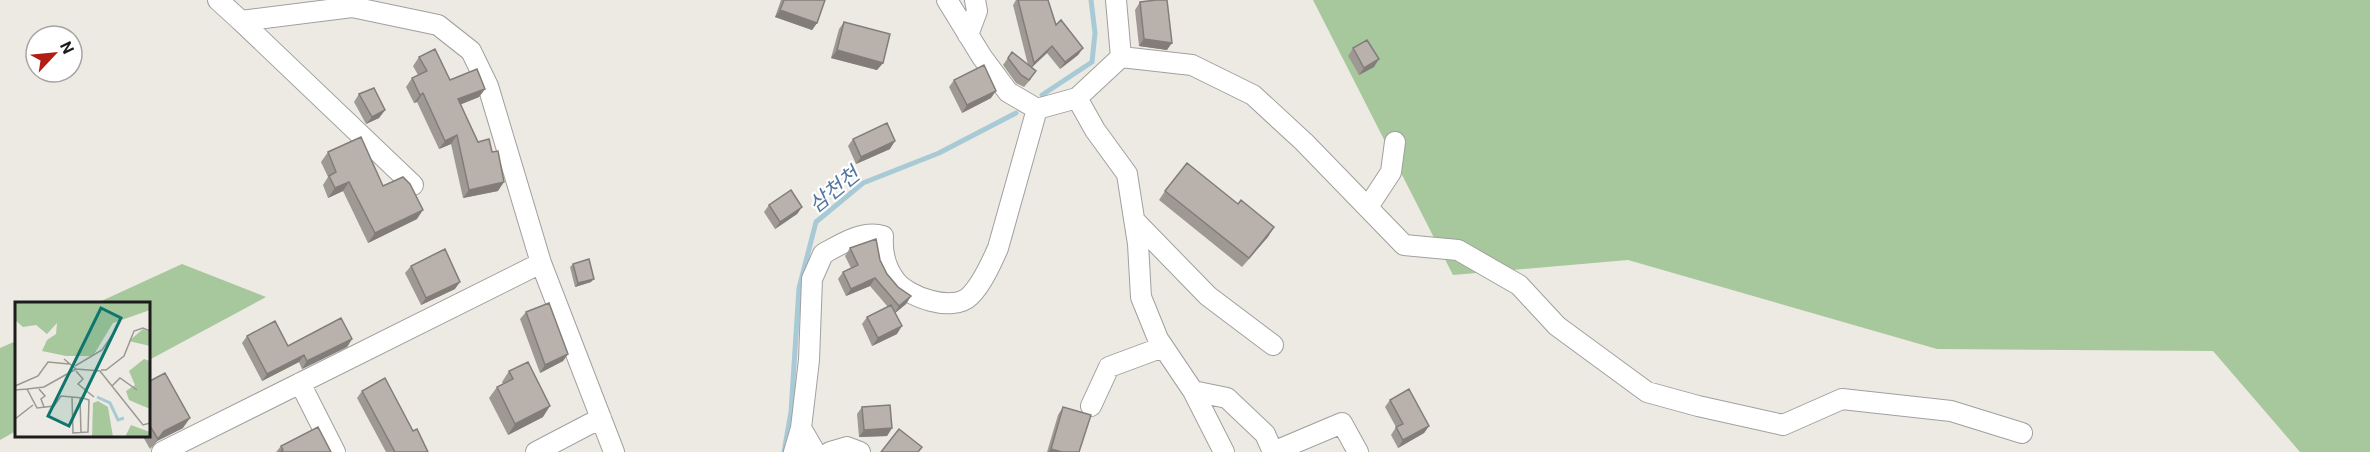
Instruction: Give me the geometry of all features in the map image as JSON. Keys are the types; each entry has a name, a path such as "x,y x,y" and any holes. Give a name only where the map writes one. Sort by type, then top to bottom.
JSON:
{"street":[{"path":"218,0 413,185"},
{"path":"947,0 968,35 1008,92 1037,109 1077,98 1121,57 1192,65 1254,95 1304,142 1404,245 1458,250 1519,285 1557,326 1647,392 1783,425 1842,399 1951,411 2022,433"},
{"path":"968,35 977,11 975,0"},
{"path":"1116,0 1121,57"},
{"path":"241,21 352,7 438,25 471,51 488,86 542,263 614,452"},
{"path":"1077,98 1095,130 1127,174 1138,244 1141,297 1163,347 1192,391 1224,452"},
{"path":"794,452 801,428 809,360 812,279 823,254 850,240 872,233 883,236 882,252 894,279 906,291 932,302 956,304 969,297 988,270 998,249 1037,109"},
{"path":"1368,207 1391,172 1395,142"},
{"path":"1134,219 1208,296 1273,345"},
{"path":"162,452 542,263"},
{"path":"1091,406 1109,367 1163,347"},
{"path":"300,383 335,452"},
{"path":"1192,391 1227,398 1265,434 1273,452 1342,423 1358,452"},
{"path":"536,452 601,418"},
{"path":"801,428 815,452"},
{"path":"830,452 848,447 860,452"}],"green space":[{"path":"1313,0 2370,0 2370,452 2300,452 2213,351 1937,349 1628,260 1453,275"},
{"path":"182,264 266,297 150,359 150,302 99,302"},
{"path":"15,341 15,432 0,440 0,348"}],"building":[{"path":"784,0 825,0 817,23 780,10"},
{"path":"1018,0 1048,0 1056,25 1061,20 1083,48 1065,62 1052,46 1034,63"},
{"path":"1167,0 1172,43 1144,39 1140,2"},
{"path":"844,22 890,34 883,63 837,50"},
{"path":"1367,40 1379,59 1364,68 1353,48"},
{"path":"435,49 450,80 477,69 485,89 458,99 478,142 489,139 492,152 498,151 504,182 469,190 457,135 445,141 423,93 420,95 412,78 427,71 419,57"},
{"path":"1012,52 1036,71 1029,80 1021,75 1008,58"},
{"path":"984,65 996,91 967,105 954,80"},
{"path":"374,88 385,110 372,117 359,94"},
{"path":"887,123 895,141 861,157 853,139"},
{"path":"361,137 383,186 403,177 410,184 423,210 375,233 349,182 335,188 329,176 336,172 328,152"},
{"path":"1187,163 1238,204 1241,200 1274,227 1249,258 1165,191"},
{"path":"791,190 802,207 780,222 769,205"},
{"path":"876,239 880,260 887,274 898,287 911,296 899,306 875,278 851,289 843,272 858,265 850,248"},
{"path":"445,249 460,282 426,298 411,266"},
{"path":"589,259 594,279 578,283 573,264"},
{"path":"549,303 568,354 545,365 526,312"},
{"path":"891,305 902,326 878,338 867,317"},
{"path":"341,318 352,339 307,361 304,355 267,374 247,336 275,321 288,346"},
{"path":"528,362 550,406 515,424 497,387 513,379 509,371"},
{"path":"165,373 190,418 164,431 158,439 150,426 150,381"},
{"path":"385,378 413,431 417,429 428,452 395,452 362,391"},
{"path":"1409,389 1429,426 1403,440 1396,427 1403,424 1390,400"},
{"path":"890,405 892,428 864,430 862,407"},
{"path":"1063,407 1091,415 1079,452 1062,452 1051,449"},
{"path":"318,427 331,452 280,452 283,450 281,446"},
{"path":"899,429 922,447 918,452 881,452"}],"waterway":[{"name":"삼천천","path":"1042,95 1092,62 1095,33 1091,0"},
{"name":"삼천천","path":"784,452 791,412 799,288 816,222 863,183 939,153 1016,113"}]}
